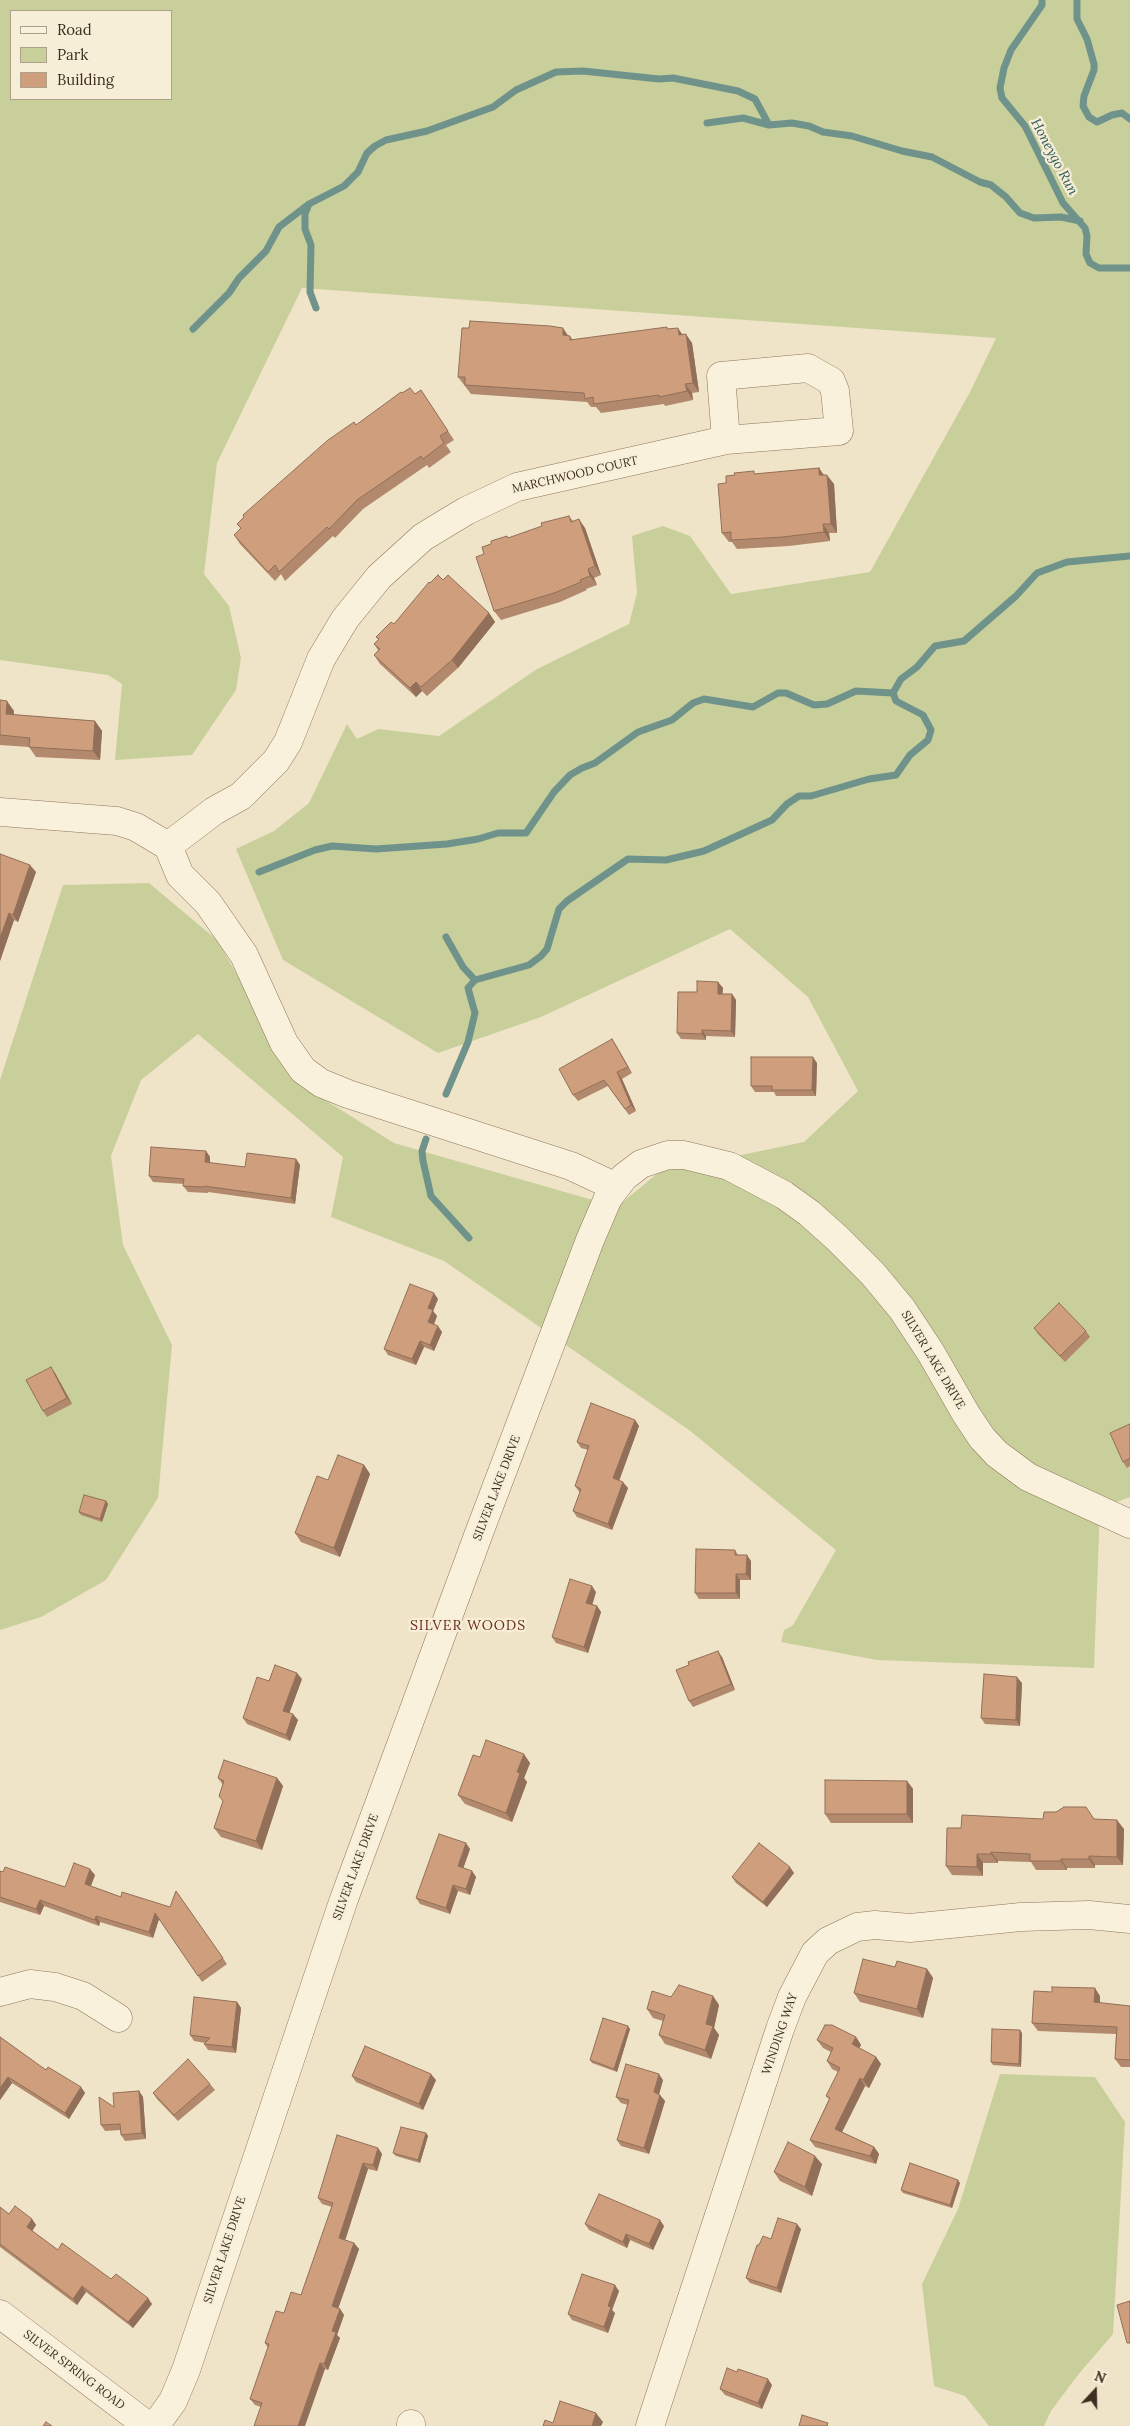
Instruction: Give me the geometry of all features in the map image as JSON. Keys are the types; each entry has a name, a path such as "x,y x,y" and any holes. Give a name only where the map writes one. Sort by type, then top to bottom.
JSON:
{"street":[{"name":"MARCHWOOD COURT","path":"168,846 214,811 241,796 276,761 288,742 322,659 345,620 379,576 423,537 466,510 517,487 726,440"},
{"path":"0,812 117,821 136,827 168,846 180,875 208,903 244,955 284,1043 303,1070 321,1083 348,1094 571,1166 616,1187"},
{"name":"SILVER LAKE DRIVE","path":"155,2426 173,2401 186,2370 344,1899 590,1240 600,1216 616,1187 624,1177 642,1164 668,1156 684,1155 729,1166 784,1195 809,1213 837,1238 873,1274 902,1309 931,1353 966,1414 982,1438 997,1454 1028,1477 1130,1524"},
{"name":"WINDING WAY","path":"650,2426 780,2029 796,1989 815,1953 828,1941 857,1927 910,1928 1021,1917 1089,1915 1130,1919"},
{"path":"0,1992 30,1984 55,1987 83,1996 118,2018"},
{"name":"SILVER SPRING ROAD","path":"0,2314 148,2426"}],"green space":[{"path":"0,0 1130,0 1130,1497 1100,1508 1094,1668 877,1660 781,1642 784,1630 793,1625 836,1550 689,1430 444,1261 331,1217 343,1157 198,1034 141,1080 111,1156 123,1245 172,1345 158,1498 106,1580 41,1617 0,1630 0,1080 63,885 149,883 217,940 301,1085 394,1143 617,1207 659,1172 804,1142 858,1091 808,997 730,929 541,1017 438,1053 283,960 236,849 274,831 309,803 347,724 357,739 378,729 439,736 537,669 629,624 637,593 632,536 663,526 690,536 731,594 870,572 970,392 996,338 302,288 217,463 204,574 229,606 241,658 236,690 192,755 115,760 122,684 108,675 0,660"},
{"path":"1000,2074 1095,2077 1125,2122 1113,2334 1078,2375 1051,2411 1044,2426 989,2426 965,2396 934,2386 922,2284 958,2209"}],"building":[{"path":"470,321 563,328 563,335 570,336 570,340 667,327 667,329 678,328 679,335 686,334 693,383 685,384 687,391 659,397 659,395 594,404 593,397 585,399 584,393 465,385 465,377 458,377 462,328 469,328"},
{"path":"410,388 415,394 421,390 448,431 440,436 444,443 423,459 421,456 357,500 329,529 327,527 279,572 275,565 268,572 234,535 241,528 237,524 244,517 243,515 328,440 354,422 356,425 401,392"},
{"path":"819,468 819,475 827,475 831,524 823,524 824,532 731,540 731,532 722,533 718,484 726,483 726,476 735,475 734,473 754,471 754,474"},
{"path":"569,516 571,522 579,519 595,566 588,569 590,576 580,580 581,582 554,593 494,611 476,557 484,554 482,547 491,544 491,541 507,536 508,538 542,526 541,523"},
{"path":"438,575 443,580 448,575 489,613 452,660 421,687 416,682 410,688 374,655 380,649 374,644 379,639 376,637 391,622 394,624 429,582"},
{"path":"0,700 7,701 6,714 95,721 93,751 29,747 30,738 0,735"},
{"path":"0,854 30,865 13,915 9,913 0,938"},
{"path":"697,981 718,982 718,994 732,994 731,1031 702,1030 702,1034 677,1033 678,992 697,992"},
{"path":"612,1039 628,1067 617,1072 631,1105 625,1109 604,1080 573,1095 559,1069"},
{"path":"751,1057 813,1057 812,1090 772,1090 772,1086 751,1086"},
{"path":"151,1147 206,1151 205,1162 245,1167 247,1153 296,1159 291,1198 204,1186 183,1186 184,1179 149,1176"},
{"path":"410,1284 434,1293 428,1308 433,1310 428,1322 438,1326 430,1345 420,1341 412,1359 384,1349"},
{"path":"1059,1303 1086,1331 1060,1356 1034,1328"},
{"path":"51,1367 67,1398 43,1411 26,1380"},
{"path":"591,1403 635,1420 613,1478 623,1482 608,1524 573,1511 581,1489 575,1486 589,1446 577,1442"},
{"path":"1130,1424 1130,1458 1123,1462 1110,1433"},
{"path":"338,1455 364,1465 334,1548 295,1533 317,1476 328,1480"},
{"path":"84,1495 106,1501 100,1519 79,1512"},
{"path":"696,1549 735,1550 735,1555 747,1555 746,1574 736,1574 736,1593 695,1593"},
{"path":"570,1579 592,1586 586,1603 597,1606 584,1647 552,1637"},
{"path":"718,1651 731,1684 689,1701 676,1670 689,1665 688,1662"},
{"path":"275,1665 297,1673 283,1711 293,1714 286,1735 243,1718 257,1677 269,1681"},
{"path":"984,1674 1017,1677 1016,1720 981,1718"},
{"path":"486,1740 524,1754 517,1772 520,1773 506,1813 458,1795 473,1755 480,1757"},
{"path":"224,1760 277,1778 256,1841 214,1828 223,1801 219,1796 224,1781 218,1778"},
{"path":"825,1780 907,1781 907,1814 825,1814"},
{"path":"1064,1807 1086,1807 1094,1819 1117,1820 1117,1857 1089,1856 1089,1859 1030,1861 1030,1854 991,1852 991,1854 977,1854 977,1867 946,1866 947,1828 961,1828 962,1815 1043,1819 1044,1812 1056,1812"},
{"path":"439,1834 466,1843 458,1866 472,1871 466,1889 453,1885 446,1908 416,1898"},
{"path":"759,1843 790,1867 763,1902 732,1877"},
{"path":"74,1863 90,1869 85,1884 121,1897 122,1892 170,1907 176,1891 223,1958 198,1976 155,1913 149,1932 96,1916 95,1920 40,1900 36,1909 0,1897 0,1871 3,1872 5,1867 65,1887"},
{"path":"863,1959 895,1967 897,1961 927,1969 917,2009 854,1993"},
{"path":"679,1985 713,1996 706,2024 713,2026 705,2050 659,2035 665,2015 647,2009 652,1991 671,1997"},
{"path":"1052,1987 1095,1988 1094,2002 1130,2006 1130,2060 1115,2059 1117,2027 1032,2023 1034,1991 1052,1992"},
{"path":"194,1997 237,2002 232,2047 204,2044 210,2038 190,2035"},
{"path":"603,2018 628,2026 614,2069 590,2060"},
{"path":"825,2025 832,2025 856,2037 852,2044 876,2057 863,2080 860,2078 835,2129 874,2147 870,2156 810,2140 830,2098 826,2096 840,2068 827,2061 833,2048 817,2040"},
{"path":"992,2029 1020,2030 1019,2064 991,2062"},
{"path":"0,2037 46,2070 48,2067 81,2087 65,2113 8,2077 0,2088"},
{"path":"365,2046 431,2074 419,2104 352,2076"},
{"path":"188,2059 210,2084 174,2115 153,2093"},
{"path":"626,2064 659,2074 654,2092 660,2095 644,2148 617,2140 629,2100 616,2097"},
{"path":"139,2091 142,2133 121,2135 120,2124 101,2125 99,2097 114,2107 113,2093"},
{"path":"401,2127 426,2133 418,2160 393,2153"},
{"path":"337,2135 378,2148 373,2165 363,2163 339,2238 354,2243 332,2306 340,2309 332,2331 336,2332 324,2364 320,2363 298,2426 254,2426 262,2403 250,2399 269,2344 265,2343 276,2311 284,2313 291,2292 301,2295 333,2203 318,2198"},
{"path":"788,2142 815,2156 805,2187 774,2172"},
{"path":"910,2163 958,2180 950,2205 901,2190"},
{"path":"599,2194 660,2220 649,2244 626,2234 623,2242 585,2224"},
{"path":"15,2206 32,2219 27,2227 58,2250 62,2243 111,2279 116,2274 148,2298 128,2322 82,2286 73,2299 0,2244 0,2207 9,2214"},
{"path":"778,2218 797,2224 777,2288 746,2278 757,2245 759,2245 763,2236 771,2239"},
{"path":"582,2274 615,2285 608,2306 611,2307 604,2327 568,2314"},
{"path":"1130,2301 1130,2343 1127,2343 1117,2305"},
{"path":"727,2368 737,2372 738,2369 768,2379 758,2403 720,2389"},
{"path":"560,2401 596,2413 592,2426 543,2426 545,2420 553,2423"},
{"path":"802,2415 828,2423 827,2426 799,2426"},
{"path":"46,2422 52,2426 43,2426"}],"waterway":[{"name":"Honeygo Run","path":"1042,0 1042,5 1011,50 1004,68 1000,88 1002,98 1025,126 1063,203 1085,228 1087,236 1086,254 1090,263 1099,268 1130,268"},
{"name":"Honeygo Run","path":"1077,0 1077,19 1087,39 1094,64 1094,70 1084,96 1083,106 1089,117 1097,122 1112,115 1122,113 1130,119"},
{"path":"193,329 229,293 239,278 266,251 279,227 309,204 344,186 358,172 367,153 375,146 386,140 427,131 493,107 516,90 556,72 583,71 659,79 673,78 738,91 755,99 769,125"},
{"path":"707,123 743,118 769,125 792,123 809,126 823,132 852,136 902,151 932,157 980,182 991,185 1006,197 1020,213 1034,218 1061,217 1080,221"},
{"path":"309,204 305,214 305,229 311,245 310,292 316,308"},
{"path":"446,1094 468,1042 475,1013 468,988 475,980 529,965 541,956 547,949 559,909 567,901 628,859 666,860 704,851 772,820 787,804 799,796 811,796 869,779 896,775 910,755 928,740 931,730 923,715 896,701 893,693 901,679 917,667 935,646 964,641 1016,596 1037,573 1067,562 1130,556"},
{"path":"259,872 315,850 332,846 376,849 447,844 478,839 498,833 526,833 554,792 570,775 595,763 638,732 672,720 693,703 704,699 753,707 778,693 786,693 814,705 827,704 856,691 893,693"},
{"path":"446,937 463,967 475,980"},
{"path":"426,1139 422,1151 431,1196 469,1238"}],"district":[{"name":"SILVER WOODS","path":"468,1626"}]}
